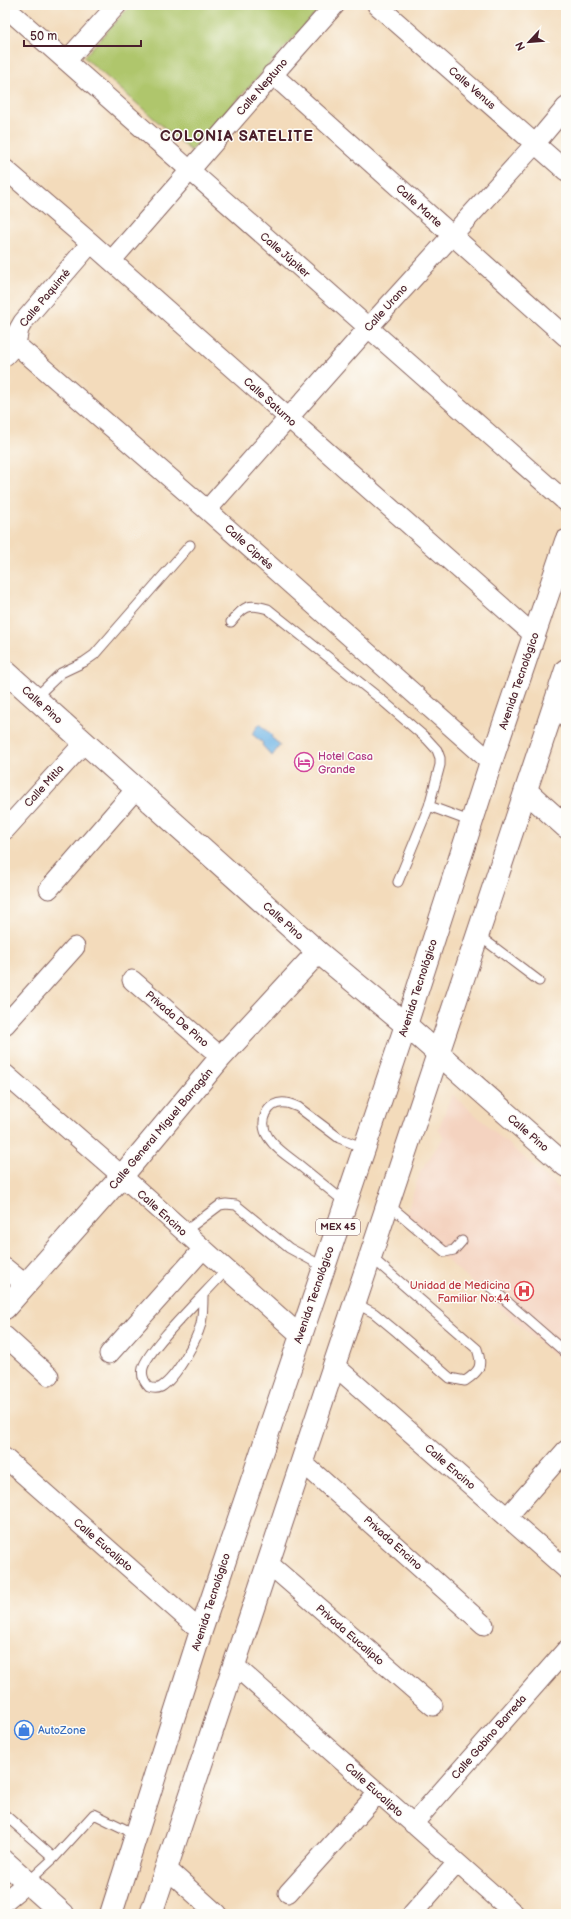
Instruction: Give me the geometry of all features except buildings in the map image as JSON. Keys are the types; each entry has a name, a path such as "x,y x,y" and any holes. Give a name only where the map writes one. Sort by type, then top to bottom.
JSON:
{"main road":[{"name":"Avenida Tecnológico","path":"111,1914 201,1631 406,1025 491,762 566,541"},
{"name":"MEX 45","path":"150,1914 526,792 559,717 566,670"},
{"name":"Calle Pino","path":"5,671 318,952 406,1025 566,1166"},
{"path":"526,792 566,827"},
{"name":"Calle General Miguel Barragán","path":"5,1308 122,1176 221,1057 318,952"},
{"path":"5,1862 63,1914"}],"street":[{"path":"66,61 117,5"},
{"name":"Calle Neptuno","path":"111,261 191,172 272,74 334,5"},
{"name":"Calle Venus","path":"377,5 566,171"},
{"name":"Calle Júpiter","path":"5,7 566,502"},
{"name":"Calle Marte","path":"272,74 566,337"},
{"name":"Calle Urano","path":"207,510 368,328 536,144 566,107"},
{"name":"Calle Saturno","path":"5,169 91,243 534,636"},
{"name":"Calle Paquimé","path":"9,345 23,322 91,243"},
{"name":"Calle Ciprés","path":"9,345 207,510 491,762"},
{"name":"Calle Mitla","path":"5,830 84,743"},
{"path":"49,889 136,789"},
{"path":"5,1024 75,947"},
{"name":"Privada De Pino","path":"132,980 221,1057"},
{"name":"Calle Encino","path":"5,1074 301,1336"},
{"path":"109,1354 203,1249"},
{"path":"5,1268 26,1285"},
{"path":"5,1336 49,1376"},
{"name":"Calle Encino","path":"334,1365 507,1517 564,1562"},
{"path":"507,1517 566,1450"},
{"name":"Calle Eucalipto","path":"5,1458 201,1631"},
{"name":"Privada Encino","path":"302,1462 484,1625"},
{"name":"Privada Eucalipto","path":"268,1564 433,1706"},
{"name":"Calle Gabino Barreda","path":"413,1824 566,1650"},
{"name":"Calle Eucalipto","path":"234,1665 515,1914"},
{"path":"288,1893 378,1793"},
{"path":"412,1914 457,1863"},
{"path":"166,1868 217,1914"},
{"path":"5,1901 28,1882"}],"lane":[{"path":"35,698 61,673 84,662 94,655 190,545"},
{"path":"231,622 239,612 248,606 257,606 268,609 383,701 427,739 437,750 440,758 440,764 429,806 398,882"},
{"path":"429,806 472,822"},
{"path":"478,935 539,981"},
{"path":"346,1203 277,1147 264,1129 264,1117 271,1107 286,1103 298,1107 339,1138 364,1148"},
{"path":"388,1204 445,1252 454,1250 462,1241"},
{"path":"184,1232 220,1205 236,1205 289,1248 324,1267"},
{"path":"355,1303 374,1313 450,1378 465,1381 477,1371 481,1359 477,1349 370,1256"},
{"path":"203,1296 204,1311 195,1339 168,1381 156,1389 149,1388 142,1377 143,1368 148,1360 159,1344 226,1270"},
{"path":"488,1286 566,1354"},
{"path":"28,1882 54,1858 94,1814 136,1835"},
{"path":"5,1815 54,1858"}],"shaded area":[{"name":"Unidad de Medicina Familiar No:44","path":"452,1094 566,1195 566,1366 404,1222 420,1172 444,1137 438,1130"}],"green space":[{"path":"131,5 323,5 191,151 84,57"}],"water":[{"path":"260,724 280,745 272,756 262,745 263,743 252,734"}],"place":[{"name":"Hotel Casa Grande","path":"304,762"},
{"name":"Unidad de Medicina Familiar No:44","path":"524,1291"},
{"name":"AutoZone","path":"24,1730"}],"district":[{"name":"COLONIA SATELITE","path":"237,136"}]}
